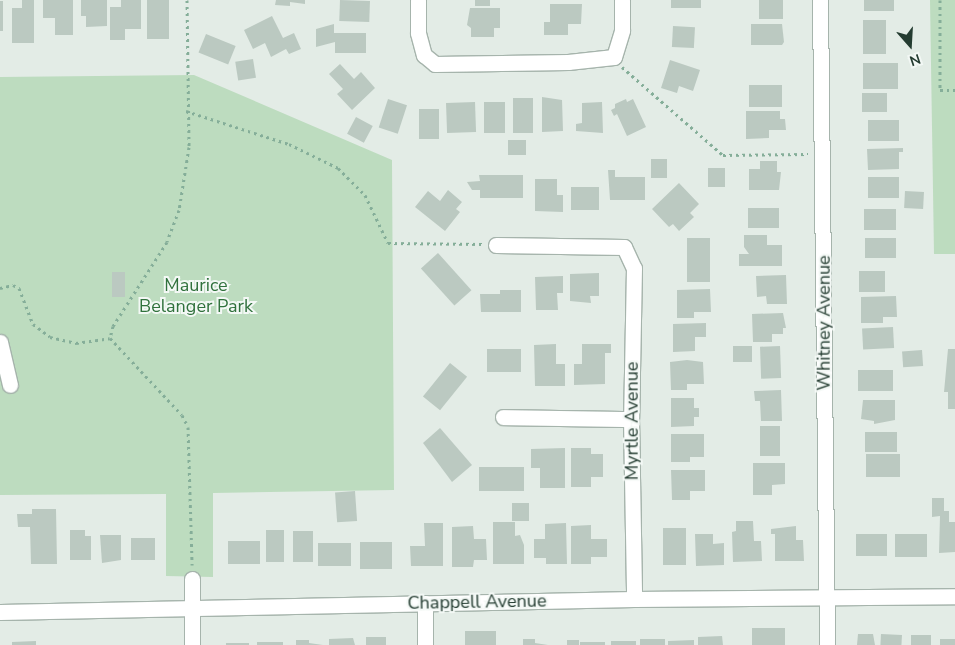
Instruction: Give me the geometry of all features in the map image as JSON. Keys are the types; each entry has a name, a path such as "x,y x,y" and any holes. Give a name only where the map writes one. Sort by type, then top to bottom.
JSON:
{"street":[{"path":"418,0 418,33 424,55 435,64 568,62 614,57 622,30 622,0"},
{"name":"Whitney Avenue","path":"820,0 827,645"},
{"name":"Myrtle Avenue","path":"496,245 624,247 634,268 631,418 634,599"},
{"path":"0,342 10,385"},
{"path":"502,417 631,418"},
{"path":"192,578 192,645"},
{"name":"Chappell Avenue","path":"0,612 634,599 955,596"},
{"path":"425,603 425,645"}],"path":[{"path":"110,338 112,326 167,242 179,210 188,147 186,111 187,0"},
{"path":"940,0 940,90 955,90"},
{"path":"614,57 627,75 723,155 823,154"},
{"path":"186,111 289,144 338,168 366,195 388,242 496,245"},
{"path":"0,288 13,285 19,288 33,324 50,336 76,343 110,338"},
{"path":"110,338 182,415 188,427 192,578"}],"green space":[{"path":"930,0 955,0 955,254 934,254"},
{"name":"Maurice Belanger Park","path":"194,75 392,160 394,490 213,493 213,577 166,576 166,494 0,495 0,77"}],"building":[{"path":"22,0 34,0 34,43 12,43 12,8 22,8"},
{"path":"43,0 73,0 73,35 55,35 55,18 43,18"},
{"path":"81,0 107,0 107,26 86,27 86,16 81,16"},
{"path":"121,0 141,0 141,29 125,29 125,40 110,40 110,7 121,7"},
{"path":"147,0 169,0 169,39 147,39"},
{"path":"276,0 305,0 305,4 290,2 290,6 275,5"},
{"path":"340,0 370,1 369,22 339,21"},
{"path":"475,0 490,0 490,6 475,6"},
{"path":"671,0 701,0 701,8 671,8"},
{"path":"759,0 783,0 783,19 759,19"},
{"path":"864,0 894,0 894,11 864,11"},
{"path":"0,1 3,1 3,31 0,31"},
{"path":"550,4 582,4 581,24 568,24 568,35 544,35 544,22 550,22"},
{"path":"470,8 500,8 500,28 494,28 494,37 471,37 471,28 467,25"},
{"path":"272,16 283,38 294,33 301,49 289,54 286,49 271,57 265,43 253,49 244,30"},
{"path":"863,20 886,20 886,54 863,54"},
{"path":"334,24 334,33 366,33 366,53 335,53 335,42 316,47 316,29"},
{"path":"751,24 782,24 784,42 782,45 751,45"},
{"path":"673,26 695,27 694,48 672,47"},
{"path":"206,34 236,46 228,65 199,53"},
{"path":"253,59 256,78 238,81 235,62"},
{"path":"670,60 700,70 693,91 679,86 677,93 661,88"},
{"path":"863,63 898,63 898,89 863,89"},
{"path":"340,64 354,79 361,72 375,88 352,110 337,94 343,89 329,74"},
{"path":"749,85 782,85 782,107 749,107"},
{"path":"862,93 887,93 887,112 862,112"},
{"path":"542,97 562,100 563,131 542,132"},
{"path":"513,98 533,98 533,133 513,133"},
{"path":"388,99 407,105 398,134 379,128"},
{"path":"626,99 627,102 633,99 646,127 627,136 617,114 614,116 611,110 615,108 615,104"},
{"path":"475,102 476,132 447,133 446,103"},
{"path":"484,102 505,102 505,133 484,133"},
{"path":"602,102 603,133 576,131 576,124 582,123 582,103"},
{"path":"419,109 439,109 439,139 419,139"},
{"path":"746,111 780,111 780,119 785,119 786,130 769,130 769,138 746,139"},
{"path":"356,117 373,126 364,143 347,134"},
{"path":"868,120 899,120 899,141 868,141"},
{"path":"508,140 526,140 526,155 508,155"},
{"path":"903,148 903,152 899,152 899,169 868,170 867,149"},
{"path":"651,159 667,159 667,178 651,178"},
{"path":"760,161 777,161 777,172 781,172 779,190 749,190 749,169 760,169"},
{"path":"708,168 725,168 725,187 708,187"},
{"path":"608,170 615,170 615,177 645,177 645,200 610,200"},
{"path":"479,175 523,175 523,198 480,198 480,190 472,190 467,182 480,181"},
{"path":"868,177 899,177 899,198 868,198"},
{"path":"535,179 557,179 557,195 563,195 563,212 535,211"},
{"path":"679,183 699,204 690,213 694,217 679,231 673,224 669,227 652,209"},
{"path":"571,187 599,187 599,210 571,210"},
{"path":"448,190 462,202 456,209 460,212 445,231 415,207 428,191 440,201"},
{"path":"905,191 924,192 923,209 904,208"},
{"path":"748,208 779,208 779,228 748,228"},
{"path":"864,209 896,209 896,230 864,230"},
{"path":"744,235 767,235 767,245 782,245 782,266 739,266 739,254 749,254 744,247"},
{"path":"687,238 710,238 710,282 687,282"},
{"path":"865,238 896,238 896,258 865,258"},
{"path":"438,253 471,290 454,306 421,268"},
{"path":"859,271 885,271 885,292 859,292"},
{"path":"112,272 125,272 125,297 112,297"},
{"path":"599,273 599,296 590,296 591,303 570,301 570,274"},
{"path":"786,275 787,304 767,304 766,296 757,297 756,276"},
{"path":"563,276 563,293 557,293 558,310 536,310 535,277"},
{"path":"710,289 711,312 694,312 694,318 677,318 677,290"},
{"path":"500,290 521,290 521,312 481,312 480,294 500,294"},
{"path":"896,296 897,317 883,317 883,323 861,323 861,297"},
{"path":"783,313 786,328 783,328 783,334 772,334 772,342 753,342 752,314"},
{"path":"706,323 706,337 695,337 695,351 673,352 673,324"},
{"path":"893,327 894,348 863,350 862,329"},
{"path":"556,344 556,364 565,364 565,386 535,386 534,345"},
{"path":"582,344 611,344 611,353 605,353 605,384 574,385 574,364 582,364"},
{"path":"733,346 752,346 752,362 733,362"},
{"path":"780,346 781,378 761,379 760,347"},
{"path":"487,349 521,349 521,372 487,372"},
{"path":"948,349 955,349 955,409 948,409 948,392 944,392"},
{"path":"922,350 923,366 903,367 902,351"},
{"path":"687,360 703,362 704,384 687,384 687,390 671,390 670,362"},
{"path":"450,363 467,377 440,410 423,396"},
{"path":"858,370 893,370 893,391 858,391"},
{"path":"781,390 782,421 761,421 760,401 755,401 754,391"},
{"path":"671,398 694,398 694,408 699,408 699,417 694,417 694,426 671,427"},
{"path":"863,400 895,400 895,420 874,424 874,421 861,419"},
{"path":"760,426 780,426 780,456 760,456"},
{"path":"440,428 472,465 452,482 423,443"},
{"path":"865,432 897,432 897,452 865,452"},
{"path":"671,434 704,434 704,457 690,457 690,462 671,462"},
{"path":"565,448 565,488 540,488 540,468 531,468 531,449"},
{"path":"571,448 591,448 591,454 603,454 603,477 591,477 591,487 571,487"},
{"path":"866,454 900,454 900,477 866,477"},
{"path":"753,463 785,463 785,484 772,485 772,495 753,495"},
{"path":"479,467 524,467 524,491 479,491"},
{"path":"671,470 705,470 705,491 690,491 690,500 672,500"},
{"path":"355,491 357,521 337,522 335,492"},
{"path":"932,498 944,498 944,511 949,511 949,522 955,522 955,552 939,553 940,516 932,517"},
{"path":"512,503 529,503 529,521 512,521"},
{"path":"32,509 56,509 57,564 31,564 30,527 18,527 17,514 32,514"},
{"path":"736,521 753,521 754,541 761,541 762,561 733,562 732,532 736,531"},
{"path":"493,522 515,522 515,536 520,535 524,545 524,564 493,564"},
{"path":"424,523 443,523 443,566 411,566 410,546 425,546"},
{"path":"566,523 567,564 546,564 546,558 534,558 534,539 545,539 545,524"},
{"path":"591,525 591,539 607,539 607,557 591,557 591,564 571,564 571,526"},
{"path":"473,526 474,539 486,539 487,560 474,560 473,567 452,567 452,527"},
{"path":"796,526 796,540 803,540 804,561 775,561 775,534 771,534 771,529"},
{"path":"663,528 686,528 686,565 663,565"},
{"path":"70,530 85,530 85,536 91,536 91,560 70,560"},
{"path":"266,530 284,530 284,562 266,562"},
{"path":"293,531 313,531 313,562 293,562"},
{"path":"695,534 713,534 713,544 724,543 724,565 696,566"},
{"path":"856,534 887,534 887,556 856,556"},
{"path":"895,534 927,534 927,557 895,557"},
{"path":"100,535 121,535 121,560 102,563"},
{"path":"131,538 155,538 155,560 131,560"},
{"path":"228,541 260,541 260,564 228,564"},
{"path":"360,542 392,542 392,569 360,569"},
{"path":"318,543 351,543 351,566 318,566"},
{"path":"752,628 785,628 785,645 752,645"},
{"path":"465,631 496,631 496,645 465,645"},
{"path":"858,634 873,634 875,645 857,645"},
{"path":"881,634 902,635 901,645 880,645"},
{"path":"911,635 931,635 931,645 911,645"},
{"path":"722,636 723,645 698,645 698,637"},
{"path":"366,637 386,637 386,645 366,645"},
{"path":"353,638 355,645 329,645 329,639"},
{"path":"523,639 535,639 535,643 548,645 523,645"},
{"path":"640,639 665,639 665,645 640,645"},
{"path":"940,639 955,639 955,645 940,645"},
{"path":"296,640 309,640 309,643 323,645 296,645"},
{"path":"567,640 579,640 579,645 567,645"},
{"path":"694,640 694,645 668,645 668,641"},
{"path":"36,641 36,645 12,645 12,642"},
{"path":"611,641 636,641 636,645 611,645"},
{"path":"257,642 283,642 283,645 257,645"},
{"path":"580,642 605,642 605,645 580,645"},
{"path":"226,643 249,643 249,645 226,645"}]}
